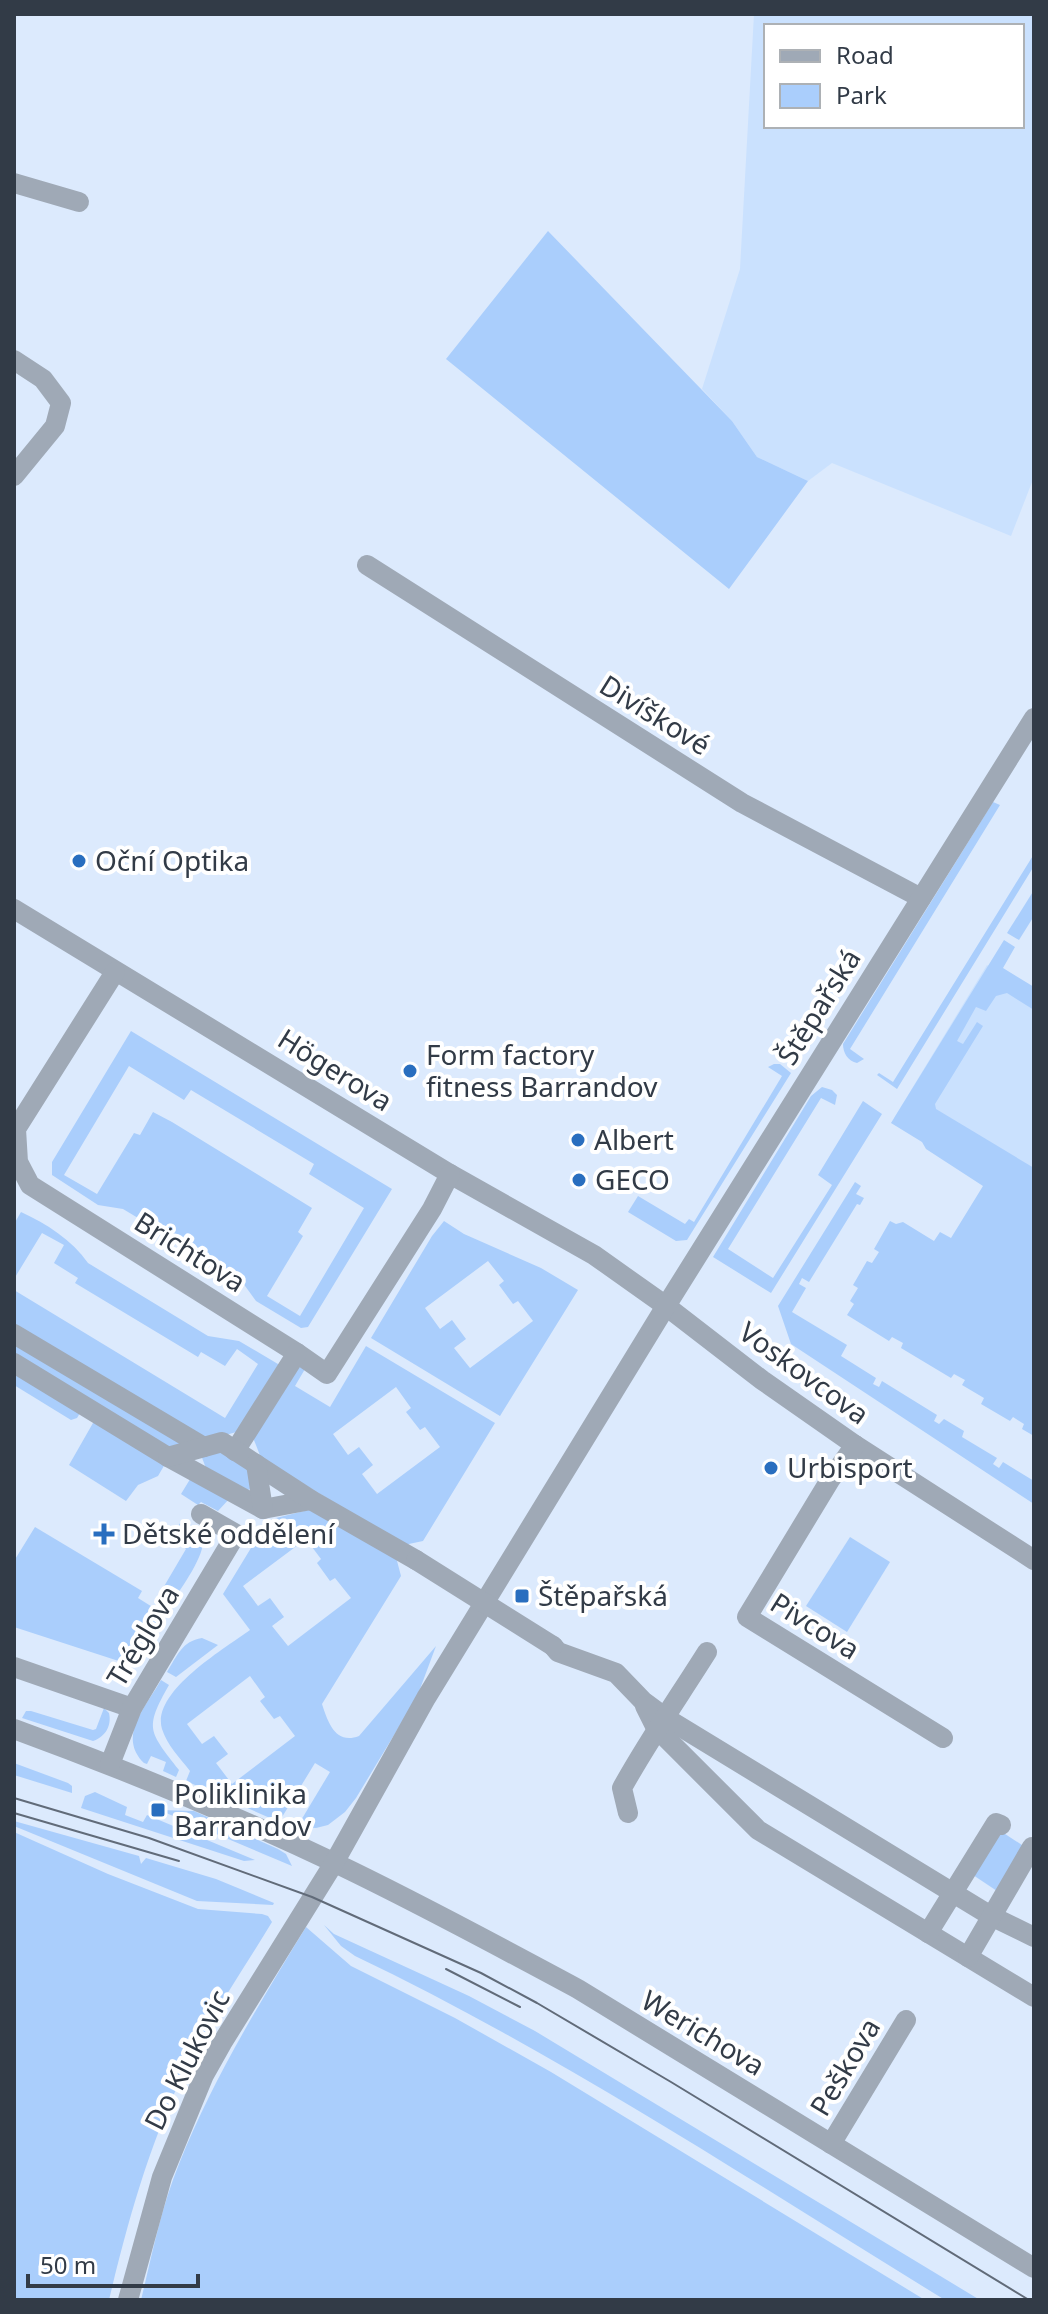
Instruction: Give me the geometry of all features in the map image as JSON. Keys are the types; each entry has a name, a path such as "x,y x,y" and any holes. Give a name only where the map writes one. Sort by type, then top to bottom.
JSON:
{"street":[{"path":"14,183 79,202"},
{"path":"14,360 43,379 61,403 55,426 14,476"},
{"name":"Divíškové","path":"367,565 742,803 921,898"},
{"name":"Štěpařská","path":"334,1863 426,1698 921,898 1028,741 1034,718"},
{"name":"Högerova","path":"14,909 450,1174 594,1255 666,1306"},
{"name":"Brichtova","path":"115,972 16,1129 16,1163 30,1185 327,1374 432,1209 450,1174"},
{"name":"Voskovcova","path":"666,1306 762,1380 855,1445 1034,1560"},
{"path":"14,1334 204,1447"},
{"path":"235,1451 297,1353"},
{"path":"14,1363 168,1457 263,1509 311,1500"},
{"path":"168,1457 222,1442 311,1500 416,1560 558,1652 616,1673 758,1830 1034,1997"},
{"name":"Pivcova","path":"855,1445 830,1480 747,1617 943,1738"},
{"path":"256,1464 263,1509"},
{"name":"Tréglova","path":"110,1764 132,1708 236,1534 201,1514"},
{"path":"628,1813 622,1788 707,1652"},
{"path":"14,1667 132,1708"},
{"path":"661,1723 991,1916 1034,1937"},
{"path":"14,1729 110,1764 334,1863"},
{"path":"928,1933 996,1823 1001,1825"},
{"path":"968,1957 1032,1847"},
{"name":"Werichova","path":"334,1863 578,1989 1034,2268"},
{"name":"Do Klukovic","path":"128,2300 162,2177 204,2075 334,1863"},
{"name":"Peškova","path":"831,2144 906,2020"}],"shaded area":[{"path":"754,14 1034,14 1034,477 1011,536 832,463 808,481 757,457 732,421 702,389 740,269"},
{"path":"987,965 1034,993 1034,1210 894,1118"}],"green space":[{"path":"548,231 732,421 757,457 808,481 729,589 446,359"},
{"path":"993,802 1000,805 850,1049 864,1059 854,1062 847,1056 843,1044"},
{"path":"1034,854 1034,866 897,1089 877,1075 879,1073 893,1082"},
{"path":"1034,890 1034,916 1019,940 1007,933"},
{"path":"1004,940 1015,947 1003,968 1034,987 1034,1010 1007,993 996,996 986,1011 976,1007 957,1041 963,1044 977,1022 983,1026 935,1104 936,1109 1034,1168 1034,1436 1022,1429 1024,1424 1013,1417 1010,1421 981,1404 984,1398 962,1385 965,1380 954,1374 951,1378 901,1348 903,1343 892,1337 889,1341 847,1315 854,1304 850,1301 858,1288 853,1285 867,1261 872,1263 879,1252 874,1249 890,1221 896,1224 903,1222 934,1241 940,1232 951,1238 983,1186 891,1123"},
{"path":"131,1031 392,1189 308,1327 301,1328 256,1301 240,1279 123,1209 98,1205 52,1175 52,1162","holes":["129,1066 184,1100 191,1090 314,1164 309,1174 364,1208 300,1316 267,1296 303,1236 298,1232 312,1208 172,1122 153,1112 140,1135 134,1133 97,1194 64,1175"]},
{"path":"780,1064 791,1073 687,1240 676,1241 628,1212 638,1196 685,1224 689,1219 694,1222 782,1076 768,1067"},
{"path":"822,1087 837,1095 835,1105 821,1098 728,1249 773,1278 832,1185 818,1175 863,1101 882,1114 771,1293 713,1257 811,1096"},
{"path":"855,1182 861,1186 856,1194 864,1198 860,1205 857,1204 809,1282 802,1278 799,1284 806,1288 792,1312 847,1345 841,1356 876,1378 873,1384 879,1387 882,1381 937,1415 934,1421 939,1424 944,1419 964,1431 962,1437 997,1458 993,1464 999,1468 1003,1462 1034,1481 1034,1504 791,1344 778,1306"},
{"path":"21,1212 58,1233 88,1263 208,1336 239,1341 283,1367 244,1430 203,1441 14,1327 14,1290 225,1418 258,1364 237,1349 225,1366 201,1352 198,1357 75,1283 78,1278 54,1263 64,1245 42,1233 14,1279 14,1224"},
{"path":"444,1221 464,1234 541,1268 578,1290 500,1416 371,1338","holes":["488,1261 504,1281 499,1285 513,1304 518,1301 533,1321 470,1368 454,1348 466,1339 452,1320 440,1329 425,1308"]},
{"path":"14,1337 191,1444 169,1450 14,1356"},
{"path":"366,1346 495,1423 423,1541 404,1545 261,1458 252,1435 296,1364 305,1369 295,1386 330,1407","holes":["396,1387 411,1408 406,1412 420,1430 425,1427 440,1447 377,1494 362,1474 373,1465 359,1447 348,1455 333,1434"]},
{"path":"14,1367 83,1408 77,1418 71,1420 14,1385"},
{"path":"97,1416 168,1459 158,1476 138,1485 126,1501 69,1465"},
{"path":"220,1452 246,1467 255,1488 240,1492 207,1471 201,1455"},
{"path":"192,1476 229,1499 218,1511 201,1502 198,1505 181,1494"},
{"path":"316,1508 396,1557 401,1576 322,1704 330,1725 339,1735 359,1736 436,1646 417,1697 356,1798 345,1812 328,1825 316,1828 297,1827 330,1772 315,1763 279,1822 186,1781 190,1771 170,1746 162,1729 162,1715 167,1701 178,1686 250,1630 223,1594 268,1520","holes":["306,1539 321,1559 317,1563 330,1581 335,1578 351,1598 288,1646 272,1626 284,1617 270,1598 258,1606 243,1586","250,1676 265,1697 260,1701 274,1719 280,1716 295,1736 232,1784 216,1763 228,1754 214,1736 202,1744 187,1724"]},
{"path":"182,1520 199,1531 203,1543 197,1562 169,1607 156,1600 186,1549 172,1536"},
{"path":"35,1527 142,1591 138,1598 162,1613 164,1618 134,1666 14,1627 14,1561"},
{"path":"850,1537 890,1562 847,1632 806,1606"},
{"path":"202,1638 218,1645 176,1677 167,1672 185,1646"},
{"path":"161,1680 169,1685 156,1711 153,1729 179,1770 176,1777 163,1771 166,1762 151,1756 147,1764 144,1763 136,1753 133,1742 137,1722"},
{"path":"104,1708 110,1718 107,1730 93,1741 22,1718 26,1711 31,1711 93,1730"},
{"path":"14,1763 68,1783 72,1786 72,1793 14,1775"},
{"path":"95,1792 127,1807 125,1815 143,1822 147,1815 255,1860 244,1861 81,1808 85,1796"},
{"path":"159,1810 194,1811 278,1849 286,1854 292,1866"},
{"path":"14,1821 139,1856 141,1864 146,1858 216,1879 274,1903 197,1901 14,1826"},
{"path":"996,1828 1025,1847 1000,1893 970,1873"},
{"path":"14,1832 108,1874 198,1909 262,1914 272,1922 210,2023 177,2087 143,2176 109,2300 14,2300"},
{"path":"324,1925 334,1934 469,1996 535,2031 980,2300 945,2300 581,2077 506,2034 355,1956 341,1946"},
{"path":"306,1927 351,1966 455,2018 551,2072 925,2300 141,2300 167,2197 192,2133 237,2043"}],"tram line":[{"path":"14,1798 149,1838 312,1897 481,1973 671,2082 1029,2300"},
{"path":"14,1813 179,1861"},
{"path":"446,1969 520,2007"}],"place":[{"name":"Oční Optika","path":"79,861"},
{"name":"Form factory fitness Barrandov","path":"410,1071"},
{"name":"Albert","path":"578,1140"},
{"name":"GECO","path":"579,1180"},
{"name":"Urbisport","path":"771,1468"},
{"name":"Dětské oddělení","path":"104,1534"},
{"name":"Štěpařská","path":"522,1596"},
{"name":"Poliklinika Barrandov","path":"158,1810"}]}
